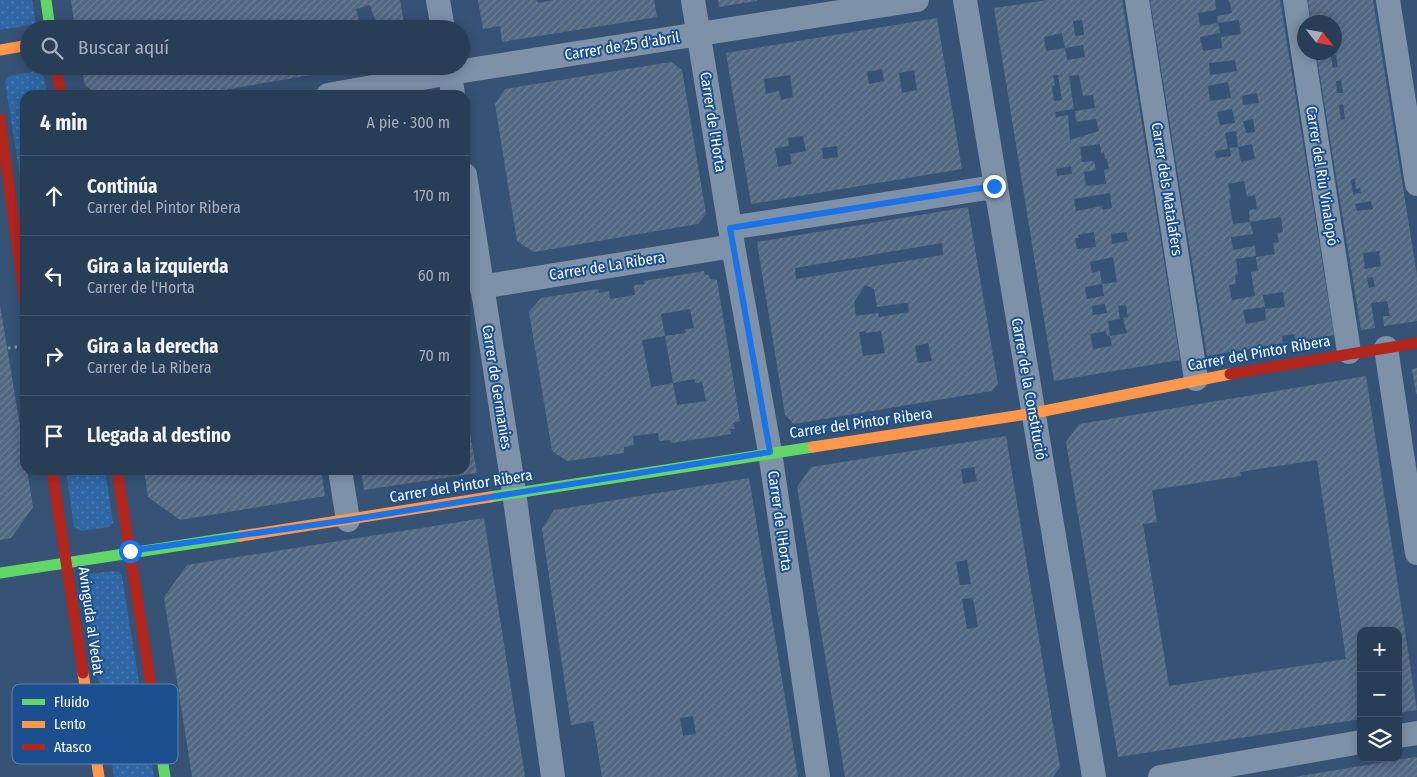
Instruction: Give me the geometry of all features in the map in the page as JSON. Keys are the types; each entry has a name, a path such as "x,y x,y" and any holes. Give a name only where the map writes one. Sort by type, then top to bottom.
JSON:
{"street":[{"path":"46,0 49,20"},
{"path":"438,0 441,20"},
{"name":"Carrer de l'Horta","path":"693,0 731,237 770,452 818,777"},
{"name":"Carrer de 25 d'abril","path":"470,75 699,34 917,0"},
{"name":"Carrer de la Constitució","path":"965,0 994,186 1034,413 1094,777"},
{"name":"Carrer dels Matalafers","path":"1137,0 1196,379"},
{"name":"Carrer del Riu Vinalopó","path":"1294,0 1349,352"},
{"path":"1388,0 1417,184"},
{"path":"0,50 20,47"},
{"path":"57,75 59,90"},
{"name":"Carrer de 25 d'abril","path":"364,90 468,75"},
{"path":"0,119 20,266"},
{"name":"Carrer de La Ribera","path":"481,287 994,186"},
{"name":"Carrer de Germanies","path":"470,210 514,492 553,777"},
{"name":"Carrer del Pintor Ribera","path":"0,573 130,551 348,520 770,452 1034,413 1196,379 1349,352 1417,343"},
{"path":"1386,348 1417,553"},
{"name":"Avinguda al Vedat","path":"53,475 85,684"},
{"path":"118,475 151,684"},
{"path":"341,475 348,520"},
{"path":"1402,735 1417,733"},
{"path":"1160,777 1357,743"},
{"name":"Avinguda al Vedat","path":"97,764 99,777"},
{"path":"163,764 165,777"}],"path":[{"path":"8,348 20,347"}],"shaded area":[{"path":"0,0 32,0 35,20 20,20 20,27 0,30"},
{"path":"20,74 42,75 44,77 46,90 20,90 20,177 5,81 10,76"},
{"path":"67,475 106,475 113,523 109,527 81,531 74,527"},
{"path":"114,571 119,572 122,576 139,684 99,684 83,580 89,574"},
{"path":"112,764 152,764 154,777 114,777"}],"building":[{"path":"71,0 400,0 403,20 375,20 370,5 356,9 359,20 74,20"},
{"path":"478,0 537,0 538,3 554,0 654,0 657,17 502,42 500,26 483,29"},
{"path":"718,0 757,0 757,1 719,7"},
{"path":"1048,0 1122,0 1180,360 1054,381 994,8","holes":["1082,20 1084,35 1075,36 1073,21","1062,33 1065,48 1046,51 1044,37","1083,45 1085,57 1067,60 1065,48","1053,75 1058,75 1062,100 1054,101 1052,86 1055,85","1079,75 1083,96 1093,95 1095,108 1075,111 1076,122 1096,119 1099,131 1070,140 1068,115 1056,117 1055,112 1074,109 1069,76","1100,144 1101,153 1104,152 1109,169 1104,170 1106,184 1086,186 1084,172 1096,170 1094,161 1082,162 1080,147","1071,166 1072,174 1057,176 1056,169","1110,193 1112,208 1103,210 1102,206 1076,211 1074,199","1094,232 1096,247 1077,249 1075,238 1079,238 1078,235","1126,232 1128,241 1112,244 1111,234","1113,257 1117,282 1102,284 1100,271 1092,273 1090,262","1102,284 1104,296 1087,299 1085,287","1105,304 1107,313 1093,315 1092,306","1126,305 1128,317 1123,318 1127,333 1110,336 1108,321 1120,319 1118,306","1106,331 1107,336 1110,336 1112,346 1093,349 1090,334"]},
{"path":"1150,0 1215,0 1216,10 1198,13 1200,26 1218,23 1217,16 1232,13 1229,0 1280,0 1334,335 1296,341 1294,334 1282,336 1283,343 1207,356","holes":["1239,20 1241,34 1221,37 1222,48 1203,51 1200,37 1220,33 1218,23","1235,60 1237,71 1210,75 1209,63","1228,82 1231,98 1210,101 1208,86","1257,93 1259,103 1243,105 1242,96","1232,109 1235,123 1220,125 1217,112","1253,119 1255,132 1246,133 1243,121","1236,131 1238,147 1230,148 1231,156 1216,158 1215,151 1228,149 1225,133","1252,144 1255,159 1241,162 1238,147","1244,181 1247,197 1255,195 1257,209 1249,210 1250,222 1233,224 1228,184","1281,217 1283,232 1277,233 1279,242 1273,243 1275,254 1256,257 1258,271 1251,272 1255,296 1232,300 1229,285 1236,284 1235,275 1238,274 1236,259 1256,256 1255,246 1233,250 1231,237 1253,234 1250,222","1283,292 1285,307 1265,309 1266,320 1246,324 1243,310 1265,307 1263,295"]},
{"path":"1308,0 1373,0 1417,275 1417,321 1384,326 1383,316 1390,316 1387,301 1371,303 1375,328 1361,330 1317,60 1332,60 1333,68 1338,67 1337,60 1342,60 1342,15 1310,15","holes":["1341,80 1343,93 1337,93 1336,81","1343,104 1345,119 1341,120 1339,105","1358,178 1355,180 1356,189 1360,188 1361,193 1353,194 1351,180","1371,201 1373,209 1357,211 1355,204","1379,251 1381,266 1365,269 1363,253","1373,277 1375,287 1369,288 1367,278"]},
{"path":"937,18 962,169 751,204 726,53","holes":["882,69 884,81 869,84 867,72","914,70 917,90 902,93 899,73","790,75 793,97 781,100 779,91 766,94 764,79","803,136 806,151 790,154 792,164 778,167 775,148 789,146 788,138","837,146 838,157 823,159 822,148"]},
{"path":"671,62 682,70 706,214 698,224 534,252 517,241 495,104 505,89"},
{"path":"83,75 311,75 224,90 92,90 85,85"},
{"path":"968,207 998,384 992,391 794,424 785,415 757,242","holes":["942,243 943,255 796,279 795,268","865,285 874,289 877,307 906,303 908,304 909,312 879,317 878,313 856,316 854,302","881,331 885,353 863,356 859,332","928,343 932,361 918,363 915,346"]},
{"path":"704,271 705,275 709,275 710,279 717,280 740,421 733,423 735,429 730,429 731,434 671,443 670,440 659,441 658,433 633,436 634,445 624,447 624,453 567,461 552,451 529,312 541,298 598,289 599,293 609,291 610,299 635,295 634,285 645,284 644,281","holes":["690,309 694,328 685,329 686,333 665,336 661,314","665,336 673,383 651,387 642,340","694,379 695,383 702,382 706,401 677,405 673,383"]},
{"path":"0,305 20,426 20,475 28,475 33,507 11,538 0,540"},
{"path":"1417,368 1417,394 1416,394 1412,369"},
{"path":"1366,376 1417,710 1402,712 1402,627 1357,627 1357,720 1118,757 1066,442 1079,424","holes":["1317,460 1346,659 1169,686 1143,524 1157,522 1152,490 1241,476 1240,472"]},
{"path":"470,433 477,473 470,474"},
{"path":"1006,436 1060,767 1053,777 845,777 797,487 811,467","holes":["974,467 977,481 963,484 961,469","967,560 971,584 960,585 956,562","973,598 978,627 967,629 962,599"]},
{"path":"145,475 322,475 325,496 180,520 148,497"},
{"path":"362,475 464,475 364,490"},
{"path":"749,478 798,777 602,777 593,721 571,725 542,529 554,510","holes":["693,716 696,734 683,736 680,718"]},
{"path":"484,518 525,777 192,777 164,597 187,565"},
{"path":"1417,758 1417,777 1294,777 1385,762 1402,762 1402,759"}],"traffic: fast":[{"path":"46,0 49,20"},
{"path":"490,497 813,447"},
{"path":"0,573 241,536"},
{"path":"163,764 165,777"}],"traffic: slow":[{"path":"0,50 20,47"},
{"path":"813,447 1034,413 1230,374"},
{"path":"241,536 490,497"},
{"path":"83,673 85,684"},
{"path":"97,764 99,777"}],"traffic: jam":[{"path":"58,75 60,90"},
{"path":"0,119 20,266"},
{"path":"1230,374 1417,343"},
{"path":"53,475 83,673"},
{"path":"118,475 151,684"}],"route":[{"path":"130,551 348,520 770,452 730,228 994,186"}]}
